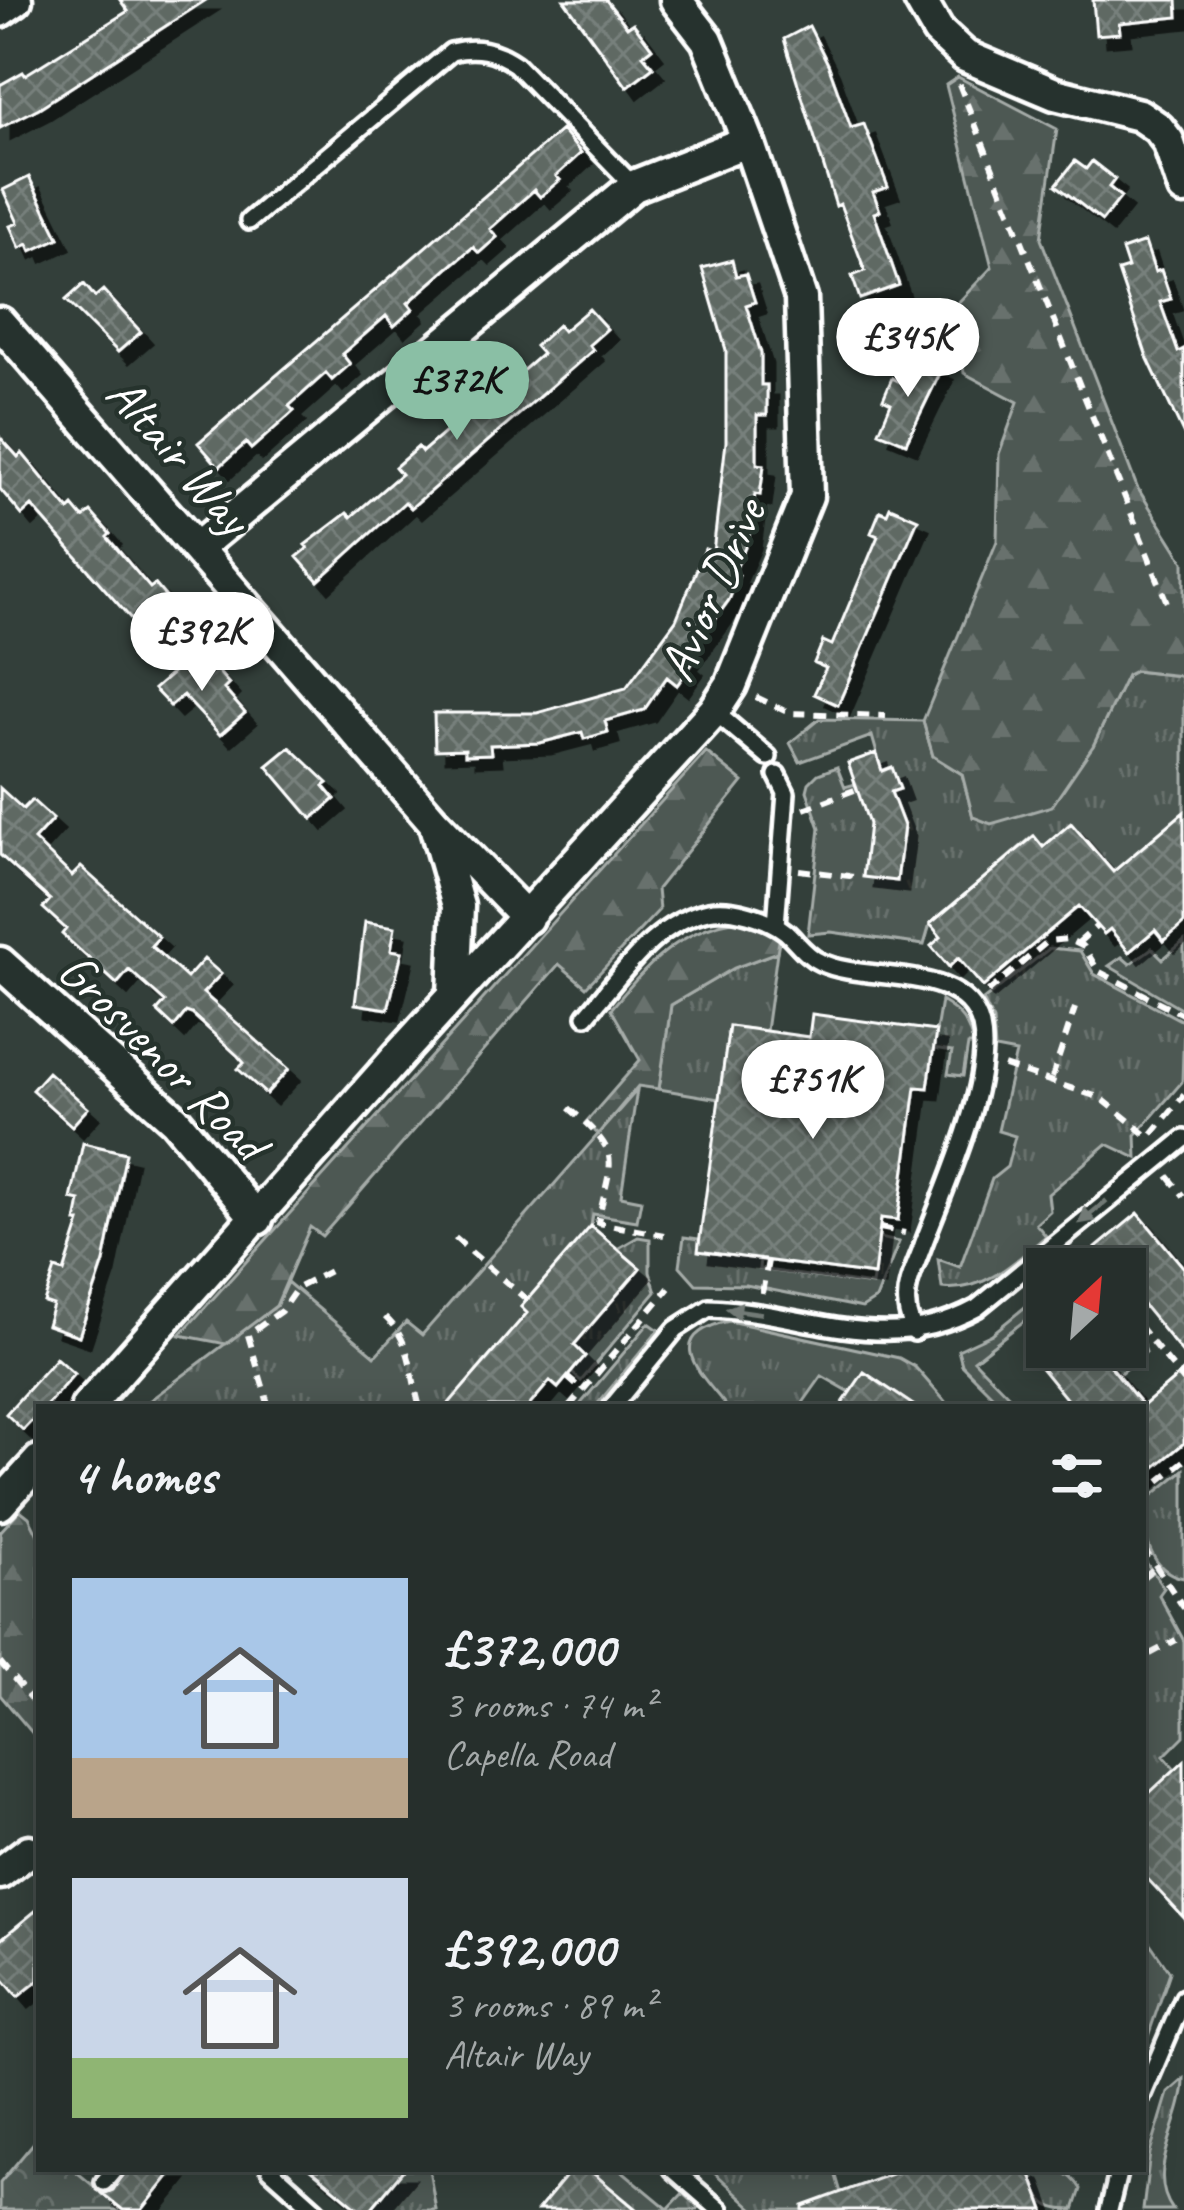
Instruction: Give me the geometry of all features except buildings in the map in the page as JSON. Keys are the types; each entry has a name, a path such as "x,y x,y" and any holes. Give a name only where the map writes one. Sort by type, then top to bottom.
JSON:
{"street":[{"path":"0,11 16,0"},
{"name":"Avior Drive","path":"91,1404 454,994 714,711 731,685 807,496 800,298 748,141 707,40 676,0"},
{"path":"920,0 938,31 965,56 1055,94 1171,120 1168,141 1184,189"},
{"path":"196,548 634,186 748,141"},
{"name":"Altair Way","path":"0,322 435,823 527,918"},
{"path":"435,823 458,906 454,994"},
{"name":"Grosvenor Road","path":"0,963 175,1120 257,1219"},
{"path":"0,1504 36,1464"},
{"path":"0,1873 29,1851"}],"lane":[{"path":"249,220 451,52 468,48 503,56 515,64 634,186"},
{"path":"714,711 769,758"},
{"path":"776,925 785,788 777,775"},
{"path":"586,1016 651,940 674,924 718,910 776,925 819,962 940,985 971,1006 981,1027 982,1061 961,1147 909,1284 907,1309 914,1332"},
{"path":"614,1404 676,1330 709,1308 860,1331 914,1332 976,1308 1184,1139"},
{"path":"1146,2086 1184,1998"},
{"path":"273,2172 316,2210"},
{"path":"677,2172 721,2210"},
{"path":"1109,2210 1117,2172"}],"path":[{"path":"938,31 1170,610"},
{"path":"731,685 789,713 886,716"},
{"path":"784,816 857,789"},
{"path":"780,868 850,876 851,865"},
{"path":"1078,943 1097,926"},
{"path":"971,1006 1056,938 1078,943 1098,970 1184,1015"},
{"path":"1052,1079 1075,1008"},
{"path":"982,1061 1052,1079 1112,1104 1149,1137"},
{"path":"569,1108 604,1138 611,1154 598,1223 664,1235"},
{"path":"880,1228 903,1232"},
{"path":"454,1238 527,1300"},
{"path":"759,1313 768,1261"},
{"path":"268,1404 248,1335 281,1311 297,1288 332,1270"},
{"path":"571,1404 669,1288"},
{"path":"385,1317 399,1330 408,1351 419,1404"},
{"path":"1146,1335 1184,1381"},
{"path":"567,1377 583,1390"},
{"path":"1146,1492 1184,1461"},
{"path":"1146,1552 1184,1608"},
{"path":"1146,1575 1156,1567"},
{"path":"1150,1654 1176,1640"},
{"path":"0,1662 36,1705"}],"green space":[{"path":"958,77 1057,129 1041,239 1137,487 1184,562 1184,691 1180,676 1135,671 1127,675 1093,746 1052,806 991,824 973,817 962,774 933,756 923,721 997,541 999,454 1018,402 964,373 953,308 992,267 946,85"},
{"path":"1134,671 1181,676 1184,812 1113,872 1071,824 1043,847 1033,836 930,924 924,945 831,932 808,934 820,828 807,791 809,783 837,767 845,787 855,784 867,816 895,805 891,792 899,788 892,768 882,771 872,736 800,762 790,743 819,719 923,721 933,756 962,774 973,817 1093,746 1127,675"},
{"path":"706,752 743,782 657,889 659,910 586,987 559,964 322,1236 310,1227 276,1306 226,1344 180,1335"},
{"path":"732,921 780,936 777,952 734,968 671,1005 659,1089 638,1086 598,1134 585,1123 640,1060 611,1009 678,942"},
{"path":"1184,941 1184,1010 1109,966 1122,957 1130,964 1152,948 1163,959"},
{"path":"1050,948 1080,951 1094,974 1184,1022 1182,1082 1136,1135 1137,1158 1107,1144 1048,1194 1050,1211 1036,1224 1046,1236 985,1280 942,1288 938,1259 960,1267 992,1179 1007,1167 1015,1136 998,1131 1016,1053 995,1049 993,1021 983,1000"},
{"path":"777,952 766,1031 729,1026 719,1099 659,1089 671,1005 734,968"},
{"path":"941,1001 963,1019 971,1037 963,1076 948,1074 952,1052 933,1049"},
{"path":"637,1090 621,1196 641,1200 637,1221 593,1214 591,1226 521,1307 527,1313 449,1404 145,1404 276,1306 287,1282 375,1356 406,1322 422,1335"},
{"path":"638,1237 650,1239 650,1272 656,1292 581,1381 571,1372 585,1356 573,1345 617,1249"},
{"path":"684,1237 699,1239 699,1251 760,1259 759,1269 872,1285 879,1238 899,1242 876,1299 862,1308 746,1285 696,1284 680,1266"},
{"path":"1026,1306 1026,1319 974,1360 1017,1404 1001,1404 962,1365 958,1350 992,1334"},
{"path":"729,1321 899,1358 915,1367 947,1404 912,1404 864,1372 850,1392 822,1376 802,1404 725,1404 692,1358 695,1336"},
{"path":"649,1323 659,1330 597,1404 581,1404"},
{"path":"1184,1470 1184,1578 1163,1568 1150,1550 1146,1501"},
{"path":"20,1510 36,1531 36,1737 0,1695 0,1532"},
{"path":"1146,1562 1164,1588 1159,1595 1184,1641 1184,1736 1164,1756 1175,1769 1146,1796"},
{"path":"1146,1937 1170,1972 1146,2042"},
{"path":"1184,2079 1162,2179 1173,2210 1143,2210 1150,2153 1168,2093"},
{"path":"36,2140 36,2172 77,2172 123,2210 0,2210 0,2183"},
{"path":"402,2172 430,2172 436,2210 370,2210"},
{"path":"592,2172 624,2172 668,2209 683,2193 699,2207 697,2210 637,2210"},
{"path":"714,2172 835,2172 846,2210 755,2210"},
{"path":"1030,2172 1065,2173 1081,2189 1074,2210 1048,2205"}]}
